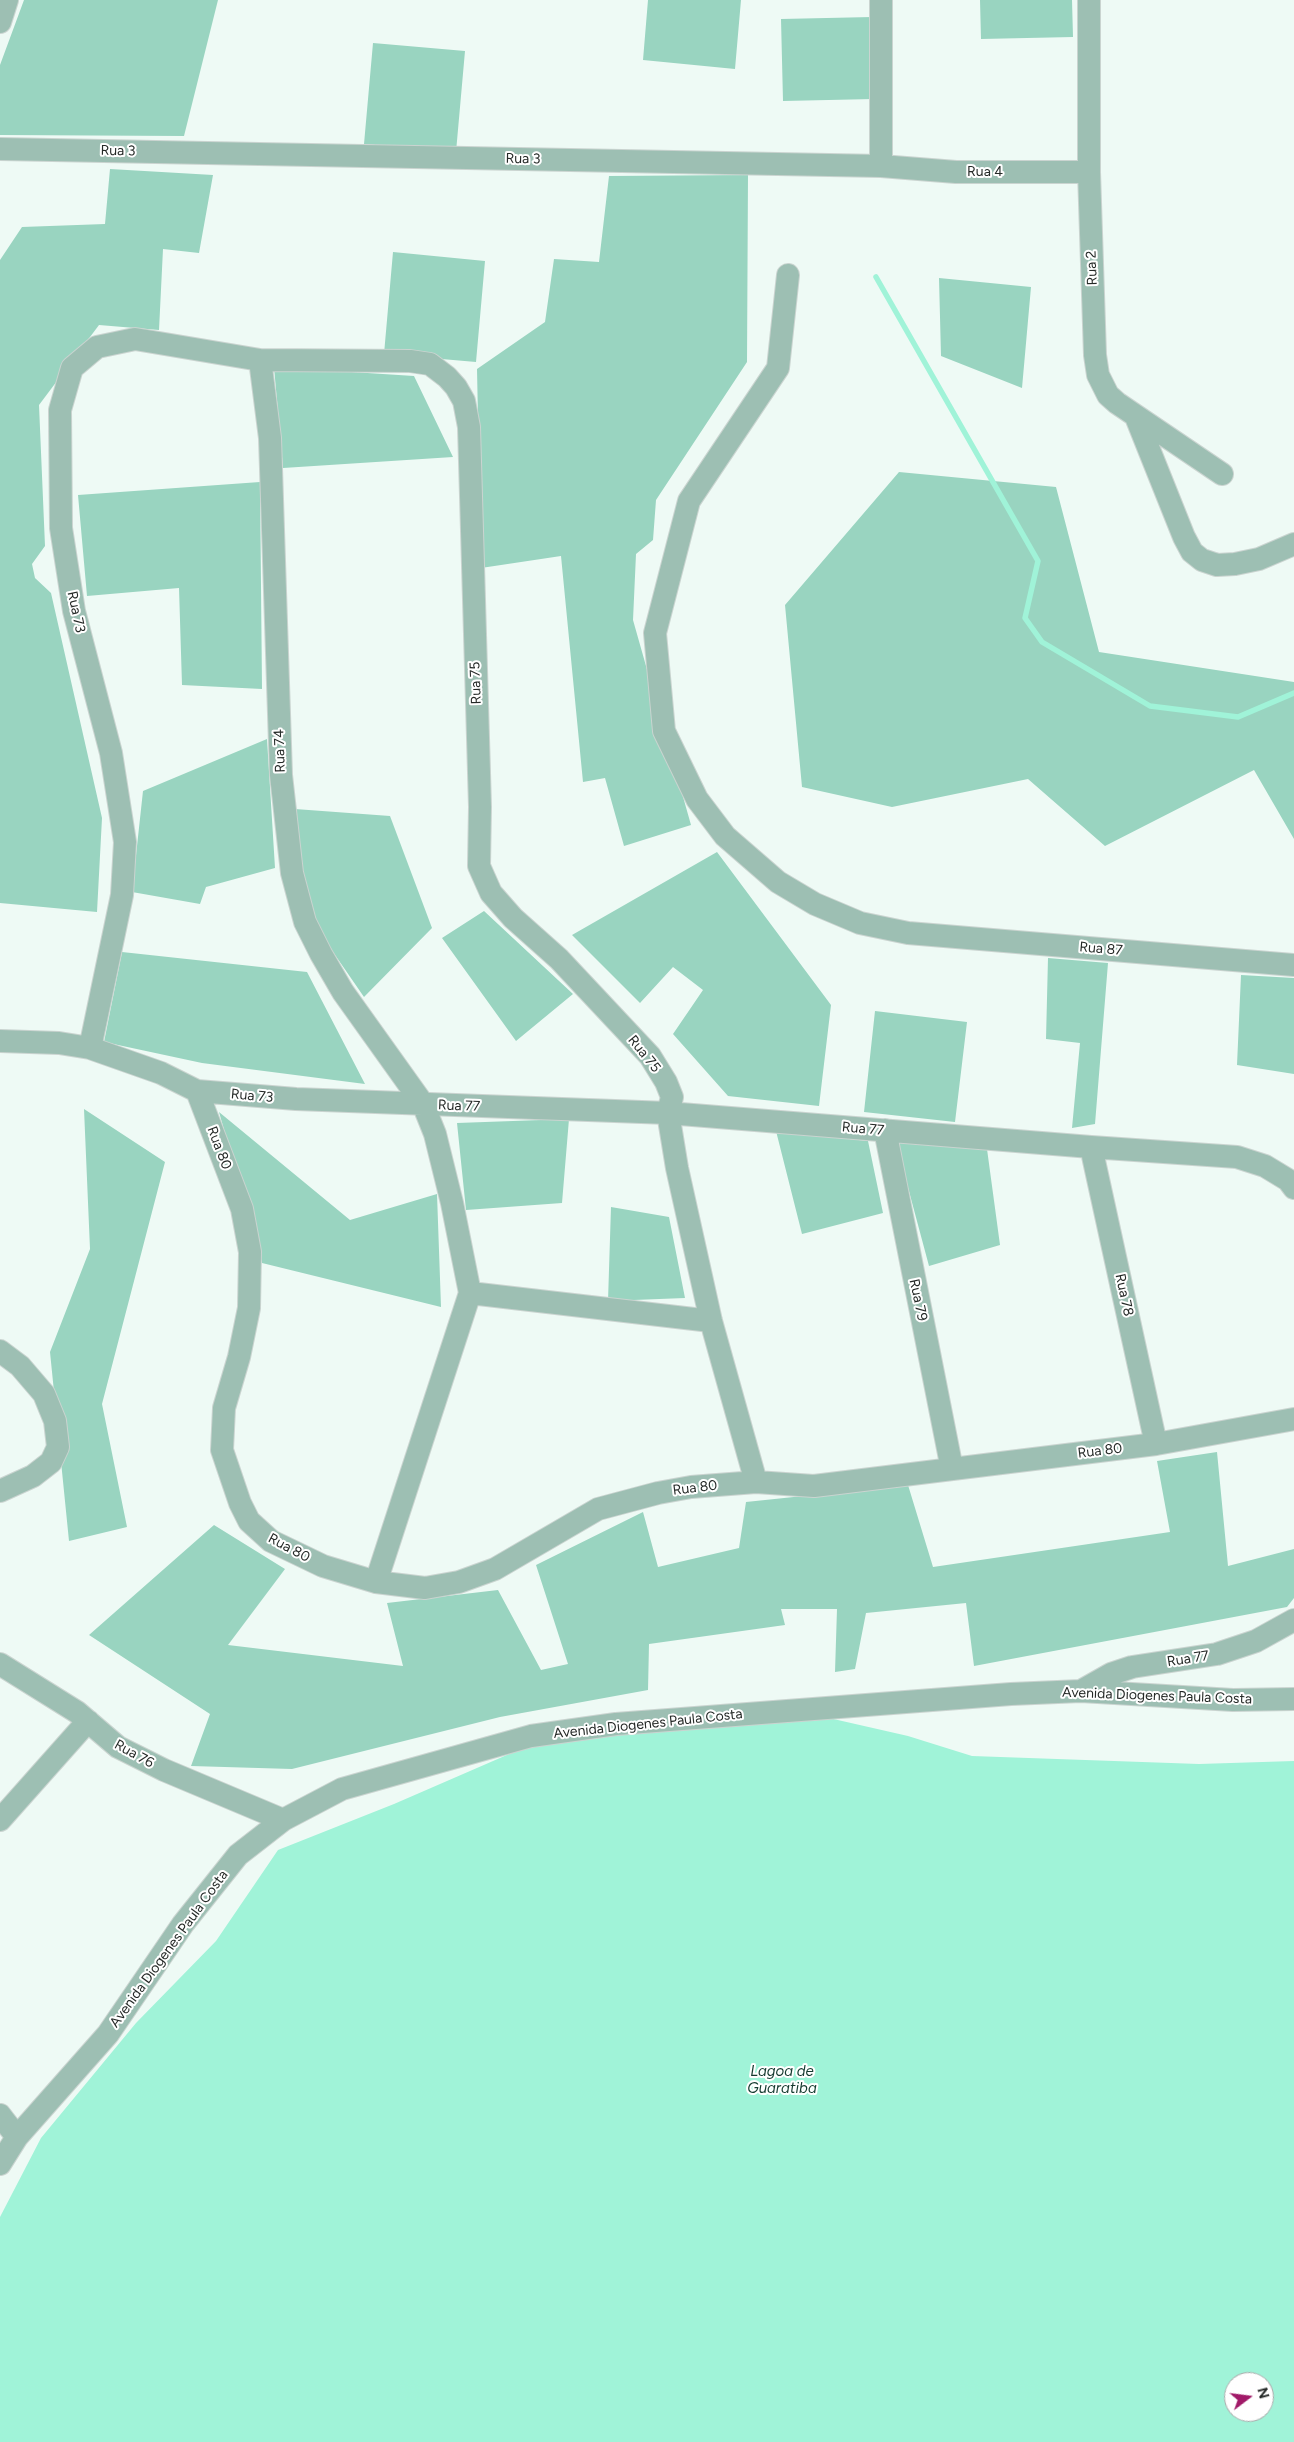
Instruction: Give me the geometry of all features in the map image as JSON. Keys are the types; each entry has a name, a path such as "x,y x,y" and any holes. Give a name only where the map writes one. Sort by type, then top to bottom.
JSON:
{"street":[{"path":"0,22 7,0"},
{"path":"881,0 881,166"},
{"name":"Rua 2","path":"1089,0 1089,172 1095,355 1098,375 1108,394 1136,417 1222,474"},
{"name":"Rua 3","path":"0,149 881,166"},
{"name":"Rua 4","path":"881,166 956,172 1089,172"},
{"name":"Rua 87","path":"788,275 778,368 689,501 655,633 664,731 697,799 725,836 748,858 778,882 815,904 860,923 908,933 1294,965"},
{"name":"Rua 73","path":"90,1048 122,895 125,842 111,753 74,611 61,528 60,410 72,368 97,347 135,339 260,360"},
{"name":"Rua 74","path":"260,360 270,438 281,775 292,873 305,922 321,954 343,992 423,1104 435,1134 450,1194 470,1293"},
{"name":"Rua 75","path":"260,360 410,361 430,364 447,377 464,401 469,436 480,807 479,866 491,893 502,906 559,959 650,1056 666,1082 672,1097 668,1113"},
{"path":"1136,417 1184,538 1192,552 1202,560 1217,565 1235,564 1259,559 1294,544"},
{"name":"Rua 73","path":"0,1041 59,1043 90,1048 161,1072 197,1091 296,1099 423,1104"},
{"name":"Rua 80","path":"197,1091 242,1209 250,1252 250,1308 239,1357 224,1408 223,1422 222,1450 240,1503 249,1521 271,1541 323,1566 376,1582 425,1588 459,1582 495,1569 598,1508 631,1499 691,1487 756,1482 814,1486 1156,1444 1294,1419"},
{"name":"Rua 77","path":"423,1104 668,1113 1237,1157 1265,1166 1288,1180 1294,1188"},
{"path":"668,1113 677,1168 711,1321 756,1482"},
{"name":"Rua 79","path":"885,1130 952,1469"},
{"name":"Rua 78","path":"1091,1147 1156,1444"},
{"path":"376,1582 470,1293 711,1321"},
{"path":"0,1351 20,1366 44,1394 55,1421 58,1447 51,1462 39,1472 19,1484 0,1491"},
{"name":"Rua 77","path":"1081,1691 1111,1674 1132,1667 1217,1654 1233,1649 1256,1641 1294,1620"},
{"name":"Rua 76","path":"0,1664 77,1712 118,1747 164,1770 283,1820"},
{"name":"Avenida Diogenes Paula Costa","path":"0,2164 17,2137 108,2034 183,1924 238,1855 283,1820 342,1789 531,1736 573,1729 840,1707 1081,1691 1233,1700 1294,1699"},
{"path":"0,1820 88,1721"},
{"path":"0,2115 17,2137"}],"shaded area":[{"path":"24,0 218,0 184,136 0,135 0,65"},
{"path":"648,0 741,0 735,69 643,60"},
{"path":"980,0 1072,0 1073,37 981,39"},
{"path":"872,17 874,99 783,101 781,19"},
{"path":"373,43 465,51 456,152 364,144"},
{"path":"110,169 213,175 199,253 163,249 159,330 99,325 39,405 45,546 32,564 35,578 51,593 102,818 97,912 0,903 0,260 22,227 105,224"},
{"path":"748,175 747,362 656,500 653,540 636,554 633,620 691,825 624,846 605,778 583,782 561,556 481,568 477,369 545,322 554,259 599,262 609,176"},
{"path":"393,252 485,261 476,362 384,354"},
{"path":"939,278 1031,287 1022,388 941,356"},
{"path":"274,367 414,376 453,457 283,468"},
{"path":"899,472 1056,487 1099,652 1294,682 1294,839 1254,770 1105,846 1028,779 892,807 802,787 785,605"},
{"path":"260,482 262,689 182,685 179,588 87,596 78,495"},
{"path":"267,739 275,868 206,887 200,904 132,892 143,791"},
{"path":"295,809 390,816 432,928 364,997 304,910"},
{"path":"717,852 831,1005 819,1106 728,1096 673,1034 703,990 673,967 640,1003 572,935"},
{"path":"484,911 573,994 516,1041 442,938"},
{"path":"122,952 307,972 365,1084 202,1063 104,1042"},
{"path":"1048,958 1108,963 1095,1124 1072,1128 1080,1043 1046,1039"},
{"path":"1241,975 1294,978 1294,1074 1237,1065"},
{"path":"875,1011 967,1022 955,1122 864,1112"},
{"path":"84,1109 165,1162 102,1404 127,1527 69,1541 50,1352 90,1249"},
{"path":"219,1112 350,1220 437,1194 441,1307 262,1263"},
{"path":"569,1119 562,1203 466,1210 457,1123"},
{"path":"776,1131 868,1141 883,1213 802,1234"},
{"path":"895,1139 987,1149 1000,1245 929,1266"},
{"path":"611,1207 669,1217 685,1298 608,1301"},
{"path":"1217,1452 1228,1566 1294,1549 1294,1598 1287,1607 974,1666 966,1603 866,1613 855,1669 835,1672 837,1609 781,1609 785,1625 649,1644 648,1690 500,1717 292,1769 191,1766 210,1714 89,1635 214,1525 285,1569 228,1645 403,1666 387,1603 498,1590 541,1670 568,1664 536,1565 643,1512 658,1567 739,1548 746,1502 908,1485 933,1567 1170,1532 1157,1461"}],"water":[{"name":"Lagoa de Guaratiba","path":"829,1718 908,1736 972,1756 1199,1764 1294,1761 1294,2442 0,2442 0,2217 41,2138 136,2023 216,1941 278,1850 394,1804 523,1748 644,1730"}],"waterway":[{"path":"876,277 1038,561 1025,618 1042,642 1150,706 1238,717 1294,693"}]}
